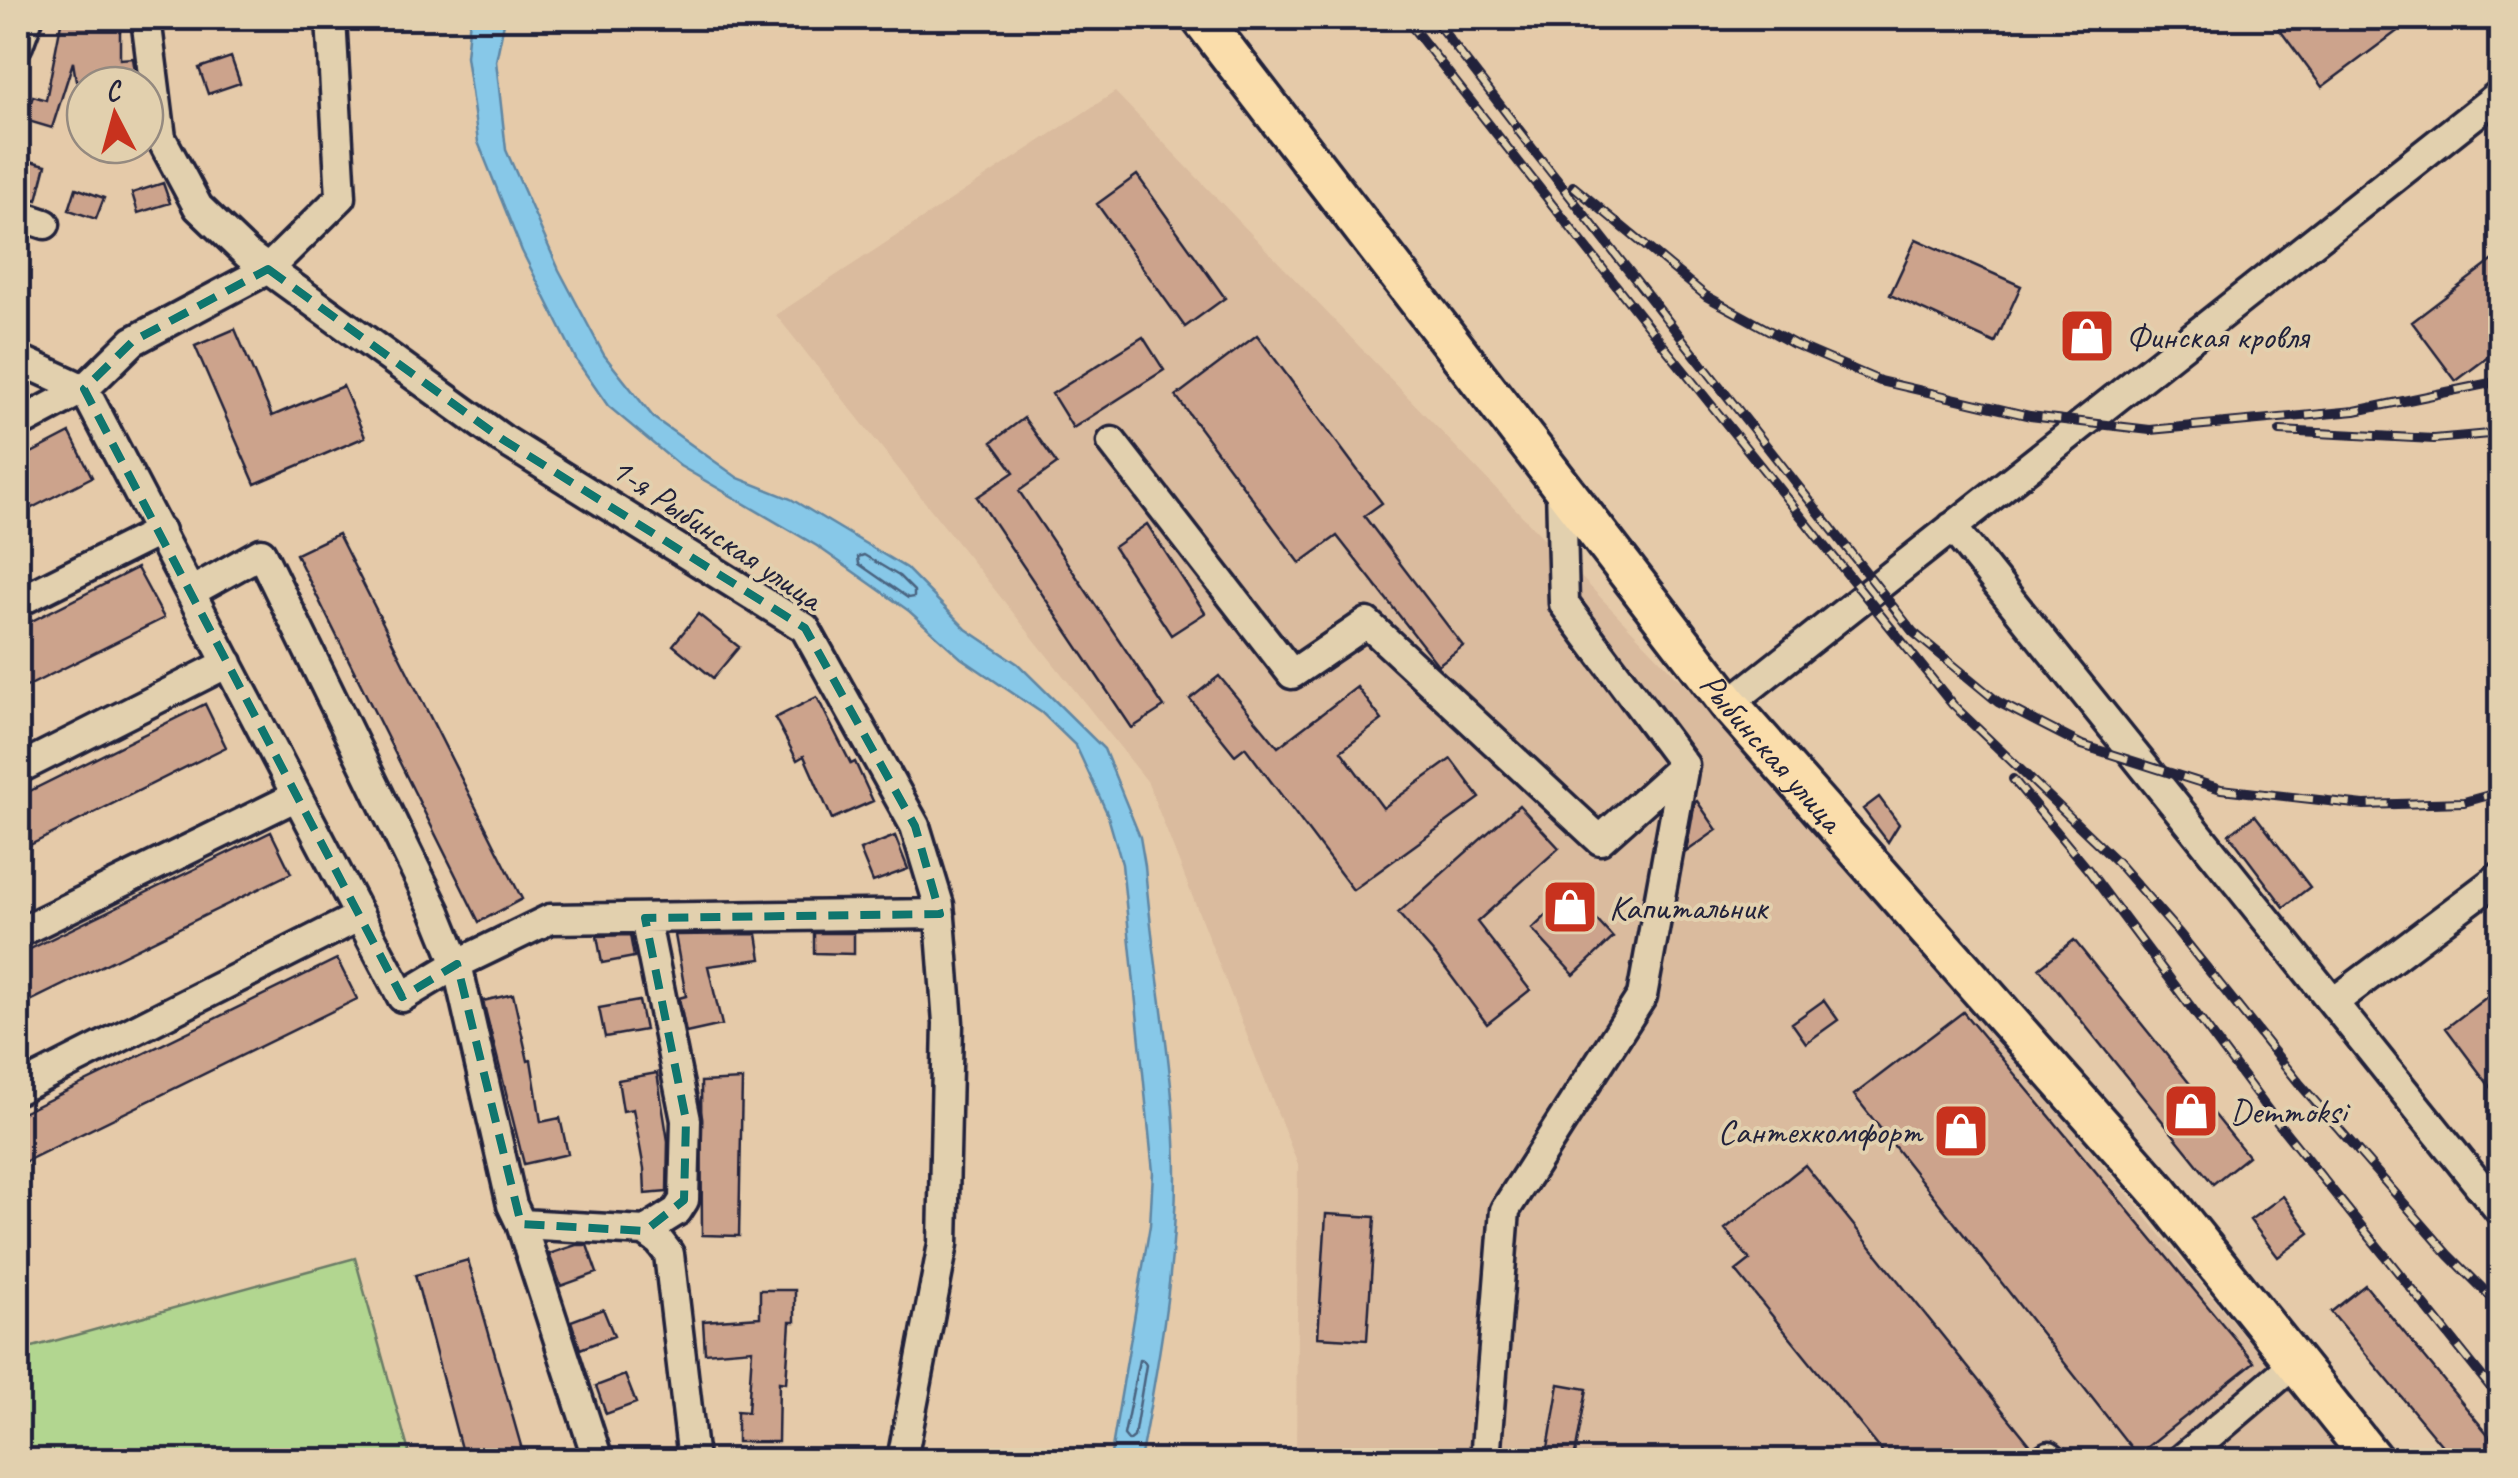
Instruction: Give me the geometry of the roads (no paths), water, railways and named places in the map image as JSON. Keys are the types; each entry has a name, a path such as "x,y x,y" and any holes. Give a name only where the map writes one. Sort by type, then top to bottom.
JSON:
{"main road":[{"name":"Рыбинская улица","path":"1201,18 1728,704 2159,1192 2373,1460"}],"street":[{"name":"1-я Рыбинская улица","path":"146,18 161,138 198,206 248,254 502,439 805,628 915,826 940,914 948,1023 943,1244 902,1460"},
{"path":"18,424 84,389 133,341 268,269 341,197 330,18"},
{"path":"1728,704 2500,94"},
{"path":"18,359 84,389 402,996 457,964 550,919 940,914"},
{"path":"1112,442 1292,674 1367,623 1600,840 1684,765"},
{"path":"1485,1460 1505,1210 1642,996 1684,765 1564,604 1561,486"},
{"path":"1952,528 2500,1211"},
{"path":"18,602 160,531"},
{"path":"191,592 260,553 436,912 457,964 512,1205 598,1460"},
{"path":"18,769 228,663"},
{"path":"18,934 297,796"},
{"path":"2334,1002 2500,877"},
{"path":"18,1090 360,916"},
{"path":"645,1231 676,1211 684,1200 686,1120 646,918"},
{"path":"521,1224 645,1231 659,1240 669,1254 693,1460"},
{"path":"2181,1460 2296,1362"},
{"path":"2043,1460 2050,1456 2054,1460"}],"water":[{"path":"470,18 505,18 496,61 506,150 559,270 604,355 654,418 738,478 791,499 906,568 966,629 1018,664 1104,749 1140,837 1175,1141 1172,1260 1140,1460 1110,1460 1150,1225 1153,1172 1122,864 1107,813 1076,746 1042,713 961,658 909,611 817,546 680,466 608,406 577,361 522,251 478,142 466,56"}],"railway":[{"path":"1405,18 1953,705 2117,862 2299,1083 2449,1255 2500,1306"},
{"path":"1433,18 1524,136"},
{"path":"1517,129 1913,632 1998,702 2082,745 2221,789 2364,805 2464,802 2500,792"},
{"path":"1573,186 1706,296 1794,344 1880,381 2030,416 2150,430 2355,411 2500,381"},
{"path":"2280,431 2434,439 2500,433"},
{"path":"2013,779 2089,871 2271,1114 2500,1399"}],"place":[{"name":"Финская кровля","path":"2087,336"},
{"name":"Капитальник","path":"1570,907"},
{"name":"Demmoksi","path":"2191,1111"},
{"name":"Сантехкомфорт","path":"1961,1131"}]}
